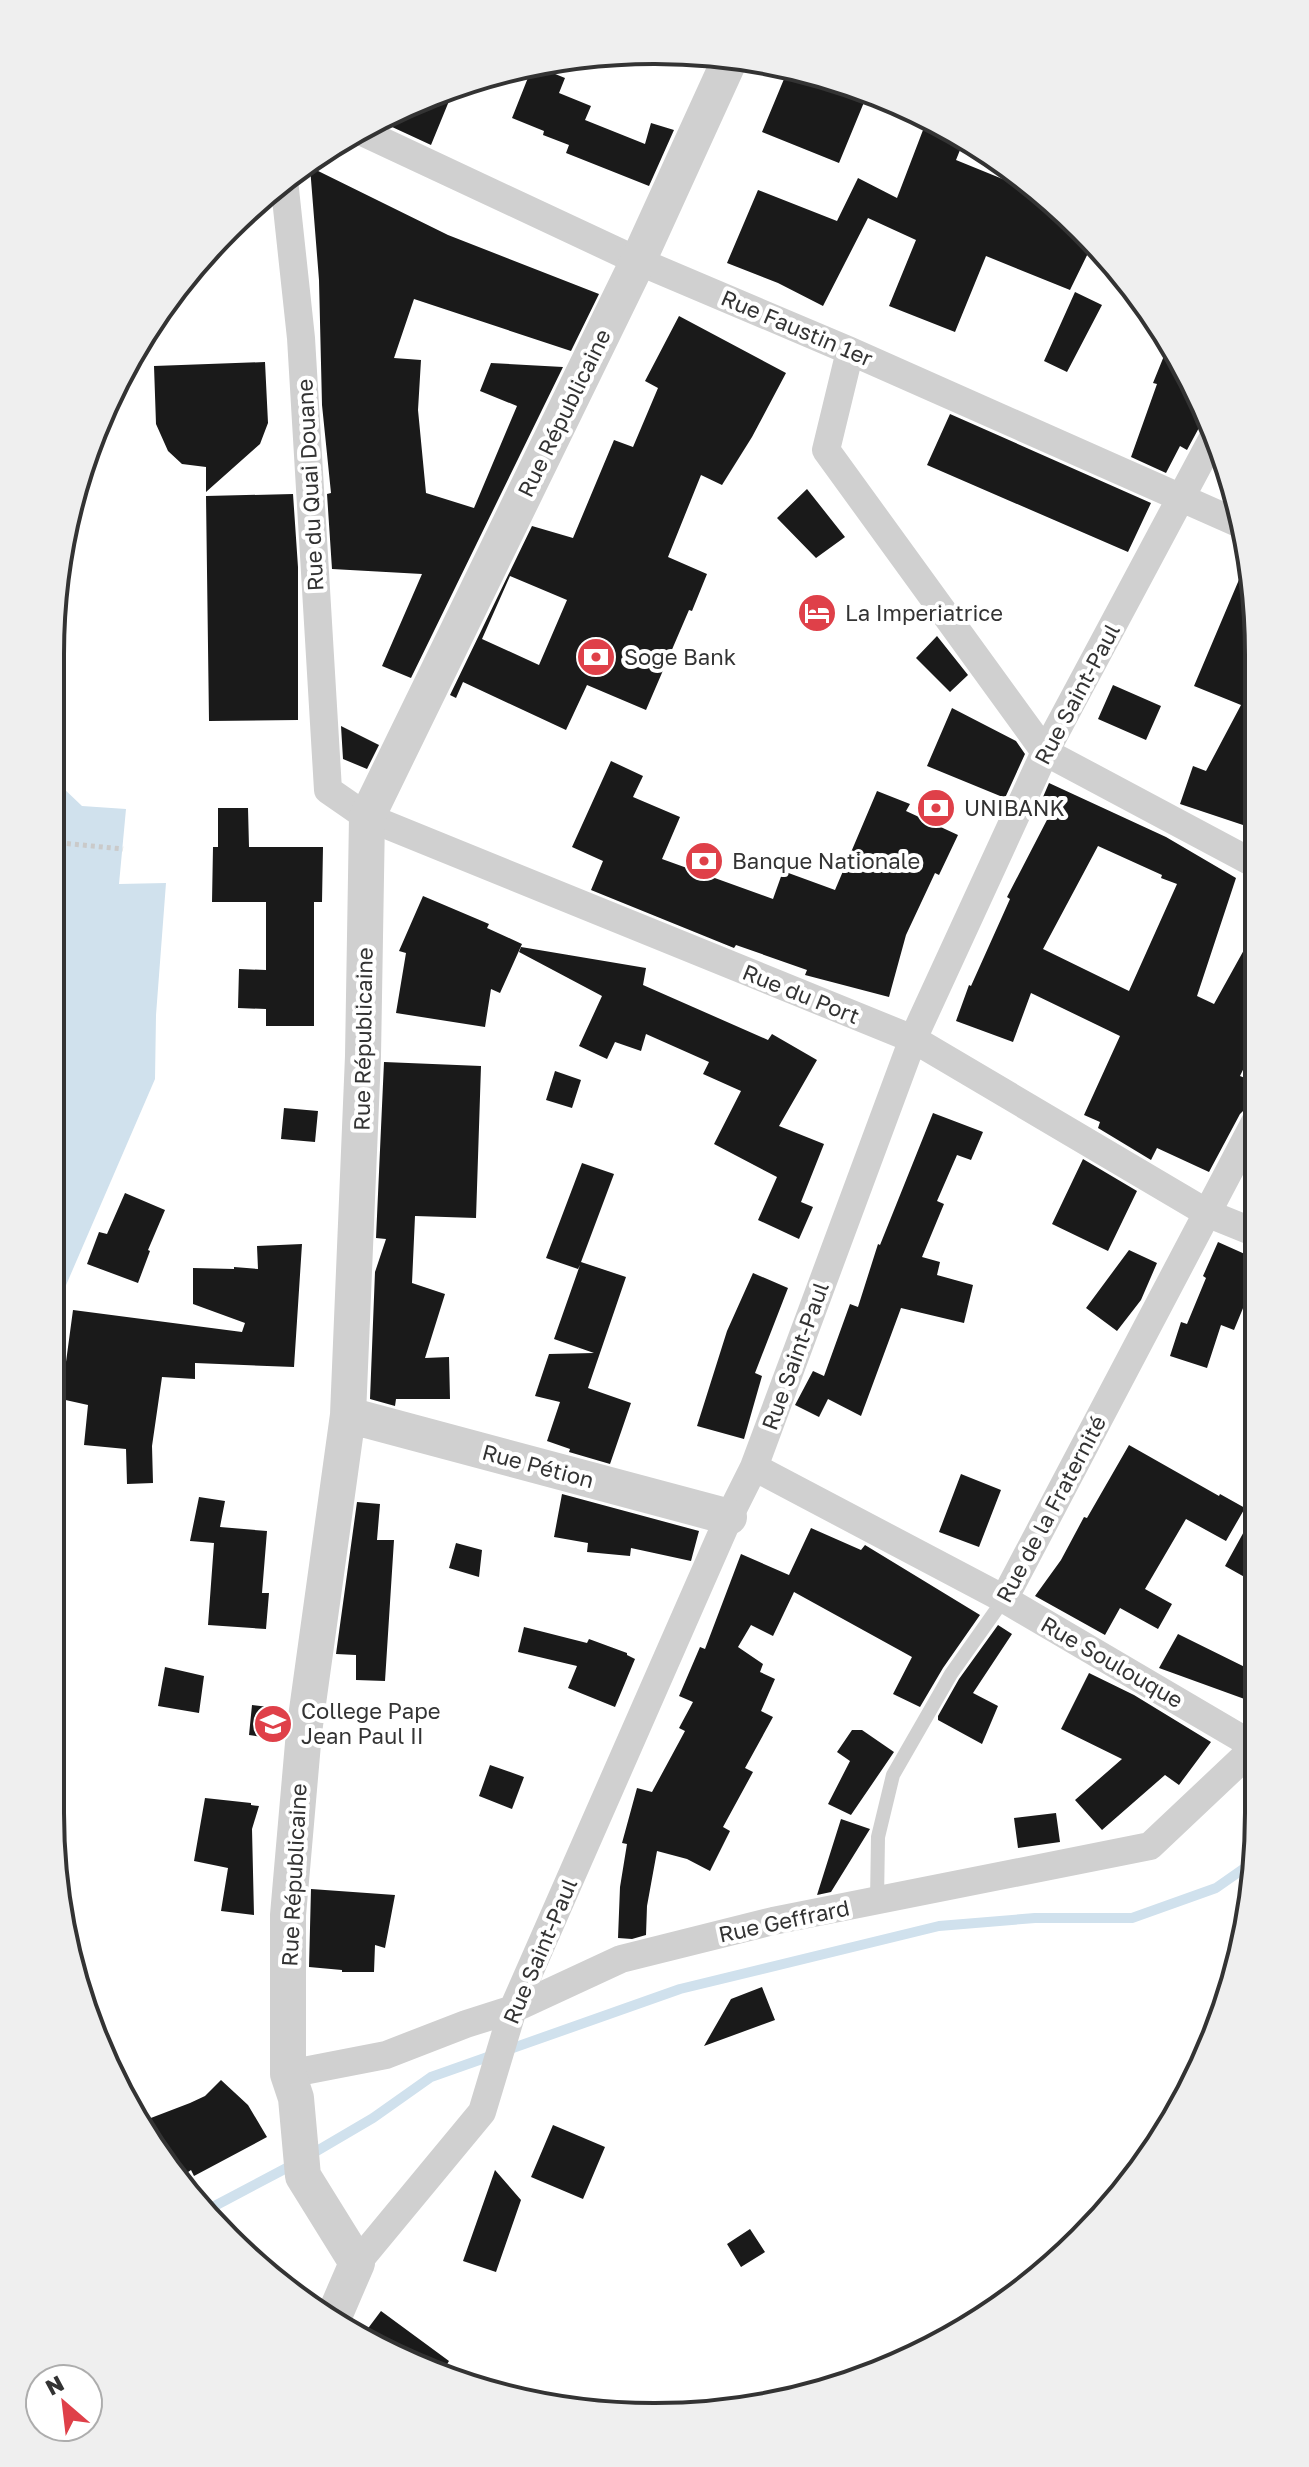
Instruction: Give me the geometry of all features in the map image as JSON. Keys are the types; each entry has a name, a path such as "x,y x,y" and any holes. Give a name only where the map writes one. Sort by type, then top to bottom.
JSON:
{"street":[{"name":"Rue Républicaine","path":"357,2263 303,2176 292,2086 288,1915 304,1732 348,1415 363,1071 367,817 638,261 726,68"},
{"name":"Rue Faustin 1er","path":"372,136 638,261 1229,519"},
{"name":"Rue du Quai Douane","path":"285,194 301,338 328,790"},
{"path":"850,351 826,450 1045,752 1245,859"},
{"name":"Rue Saint-Paul","path":"357,2263 482,2112 513,2009 729,1517 754,1467 913,1039 1045,752 1208,449"},
{"name":"Rue du Port","path":"328,790 367,817 913,1039 1209,1214 1245,1229"},
{"name":"Rue de la Fraternité","path":"1004,1599 1245,1142"},
{"name":"Rue Pétion","path":"348,1415 729,1517"},
{"name":"Rue Soulouque","path":"754,1467 1004,1599 1245,1739"},
{"name":"Rue Geffrard","path":"292,2086 513,2009 621,1959 773,1921 1150,1846 1245,1757"},
{"path":"337,2310 357,2263"}],"lane":[{"name":"Rue de la Fraternité","path":"877,1901 878,1837 893,1775 951,1674 1004,1599"}],"path":[{"path":"64,843 123,849"}],"water":[{"path":"64,789 82,806 126,809 119,884 166,883 156,1015 155,1079 64,1290"}],"building":[{"path":"552,73 565,78 559,93 591,106 585,120 645,144 651,123 674,130 649,186 566,153 569,145 512,118 528,78"},
{"path":"784,78 864,103 839,163 762,132"},
{"path":"449,101 431,145 391,126"},
{"path":"923,129 960,149 956,160 1014,186 1088,254 1070,290 986,256 955,332 889,306 916,240 868,218 823,306 778,283 727,263 758,190 837,221 858,178 897,198"},
{"path":"317,170 448,235 599,294 571,351 414,299 394,358 421,360 418,410 426,493 474,508 517,406 480,391 491,363 563,367 411,678 382,666 422,574 332,569 327,494 331,493 322,405 319,280 311,175"},
{"path":"1075,292 1102,305 1067,372 1044,361"},
{"path":"679,316 786,373 722,485 701,475 668,557 707,574 646,710 587,685 566,730 463,682 456,698 450,695 532,526 573,538 614,440 633,447 658,388 645,381","holes":["510,576 567,600 539,665 482,639"]},
{"path":"1164,356 1199,427 1187,450 1180,446 1166,473 1131,457 1157,384 1153,383"},
{"path":"265,362 268,423 260,444 206,492 206,467 182,464 168,451 156,424 154,366"},
{"path":"950,414 1151,503 1128,552 927,465"},
{"path":"807,489 845,537 816,558 777,518"},
{"path":"293,494 298,567 298,720 209,721 206,496"},
{"path":"1240,577 1245,654 1245,826 1180,804 1193,766 1206,771 1241,705 1194,686"},
{"path":"937,636 968,675 950,692 916,658"},
{"path":"1113,685 1161,706 1146,740 1098,719"},
{"path":"952,708 1016,741 1025,754 1005,798 927,766"},
{"path":"341,726 379,745 367,769 343,759"},
{"path":"611,761 643,776 633,797 680,817 662,859 773,899 783,871 835,890 877,791 910,804 906,811 958,835 939,875 935,873 906,935 889,997 805,975 807,970 736,945 734,948 591,890 603,861 572,847"},
{"path":"1049,783 1166,837 1236,878 1197,996 1214,1004 1245,948 1245,1066 1240,1076 1245,1078 1245,1109 1209,1172 1157,1148 1151,1160 1098,1128 1100,1122 1084,1115 1120,1036 1031,993 1013,1042 956,1021 969,985 1010,899 1007,897 1049,816 1037,811","holes":["1098,846 1162,875 1161,878 1177,884 1129,991 1043,949"]},
{"path":"218,808 248,808 249,847 323,847 322,902 314,902 314,1026 266,1026 266,1009 238,1008 239,969 266,970 266,902 212,902 213,847 218,847"},
{"path":"423,896 489,924 487,928 522,944 500,993 491,989 485,1027 396,1013 406,953 399,951"},
{"path":"521,947 646,968 643,985 768,1040 772,1034 817,1060 779,1126 824,1144 801,1202 813,1207 799,1239 758,1220 777,1177 714,1144 741,1091 703,1074 709,1062 646,1034 641,1051 615,1042 607,1059 579,1046 602,996 519,952"},
{"path":"384,1062 481,1066 476,1218 415,1216 412,1283 445,1294 425,1358 449,1357 450,1399 396,1399 395,1406 370,1399 375,1272 386,1239 376,1238"},
{"path":"555,1071 581,1080 572,1108 546,1100"},
{"path":"284,1108 318,1111 315,1142 281,1139"},
{"path":"933,1113 983,1132 971,1160 957,1155 937,1201 944,1204 922,1257 940,1262 937,1275 973,1285 964,1323 901,1308 861,1416 828,1399 819,1417 795,1405 813,1371 824,1376 850,1304 858,1307 878,1244"},
{"path":"1083,1159 1137,1191 1108,1251 1052,1224"},
{"path":"582,1163 614,1174 581,1262 626,1277 588,1388 631,1403 610,1464 569,1452 570,1449 547,1441 560,1402 535,1396 549,1354 594,1353 554,1339 580,1265 578,1269 546,1258"},
{"path":"125,1193 165,1210 138,1283 87,1264 99,1232 107,1234"},
{"path":"1218,1242 1245,1254 1245,1303 1234,1330 1221,1325 1207,1368 1170,1356 1181,1322 1187,1324 1206,1278 1203,1276"},
{"path":"302,1244 294,1367 195,1363 195,1379 162,1377 152,1446 153,1483 127,1484 126,1449 84,1445 88,1405 64,1400 73,1310 242,1332 245,1323 193,1304 193,1268 258,1269 257,1246"},
{"path":"1129,1250 1157,1263 1141,1300 1117,1331 1086,1308"},
{"path":"753,1273 788,1288 755,1373 762,1376 744,1439 697,1426 727,1331"},
{"path":"1129,1445 1245,1508 1226,1541 1186,1519 1145,1589 1172,1604 1158,1629 1120,1608 1105,1635 1035,1596 1061,1560"},
{"path":"961,1474 1001,1490 979,1547 939,1532"},
{"path":"562,1494 699,1531 691,1561 631,1548 630,1556 587,1552 588,1543 554,1537"},
{"path":"199,1497 225,1501 220,1527 267,1531 262,1593 269,1593 266,1629 208,1625 214,1543 190,1541"},
{"path":"357,1502 380,1504 377,1540 394,1540 385,1681 356,1680 356,1655 336,1654"},
{"path":"811,1528 861,1550 865,1545 980,1615 920,1707 893,1694 912,1657 794,1592 773,1636 751,1625 738,1647 763,1664 760,1672 775,1679 761,1711 773,1717 745,1768 753,1772 723,1827 730,1831 710,1871 687,1859 657,1851 647,1906 646,1935 632,1939 618,1938 620,1887 627,1844 622,1843 637,1788 652,1792 685,1731 679,1728 693,1702 679,1696 700,1647 705,1649 741,1554 789,1575"},
{"path":"1245,1530 1245,1577 1225,1566"},
{"path":"456,1543 482,1550 479,1577 449,1568"},
{"path":"998,1625 1012,1634 973,1693 998,1706 982,1744 938,1720 938,1716 959,1679"},
{"path":"524,1627 587,1643 589,1639 635,1659 615,1707 568,1688 577,1666 518,1652"},
{"path":"1178,1634 1245,1667 1245,1699 1159,1668"},
{"path":"165,1667 204,1676 199,1713 158,1706"},
{"path":"1089,1673 1134,1695 1211,1742 1179,1785 1165,1775 1102,1830 1075,1800 1122,1759 1061,1729"},
{"path":"252,1705 277,1708 275,1739 249,1735"},
{"path":"852,1730 862,1730 894,1752 851,1815 828,1804 850,1761 837,1752"},
{"path":"490,1765 524,1777 512,1809 479,1796"},
{"path":"205,1798 259,1806 252,1829 254,1915 221,1911 228,1868 194,1861"},
{"path":"1056,1813 1060,1842 1018,1848 1014,1818"},
{"path":"841,1819 870,1829 831,1892 817,1895"},
{"path":"311,1889 395,1895 385,1948 375,1945 374,1972 342,1972 309,1967"},
{"path":"762,1987 775,2020 704,2046 731,1999"},
{"path":"221,2080 248,2105 267,2137 194,2176 191,2170 186,2172 150,2118 205,2096"},
{"path":"553,2125 605,2147 583,2199 531,2177"},
{"path":"495,2170 521,2200 496,2272 463,2261"},
{"path":"750,2229 765,2252 741,2267 727,2244"},
{"path":"381,2311 449,2361 447,2365 429,2358 368,2329"}],"waterway":[{"path":"310,2155 373,2118 431,2077 680,1989 939,1926 1035,1918 1132,1918 1216,1888 1242,1870"},
{"path":"215,2206 296,2163"}],"place":[{"name":"La Imperiatrice","path":"817,613"},
{"name":"Soge Bank","path":"596,657"},
{"name":"UNIBANK","path":"936,808"},
{"name":"Banque Nationale","path":"704,861"},
{"name":"College Pape Jean Paul II","path":"273,1724"}]}
